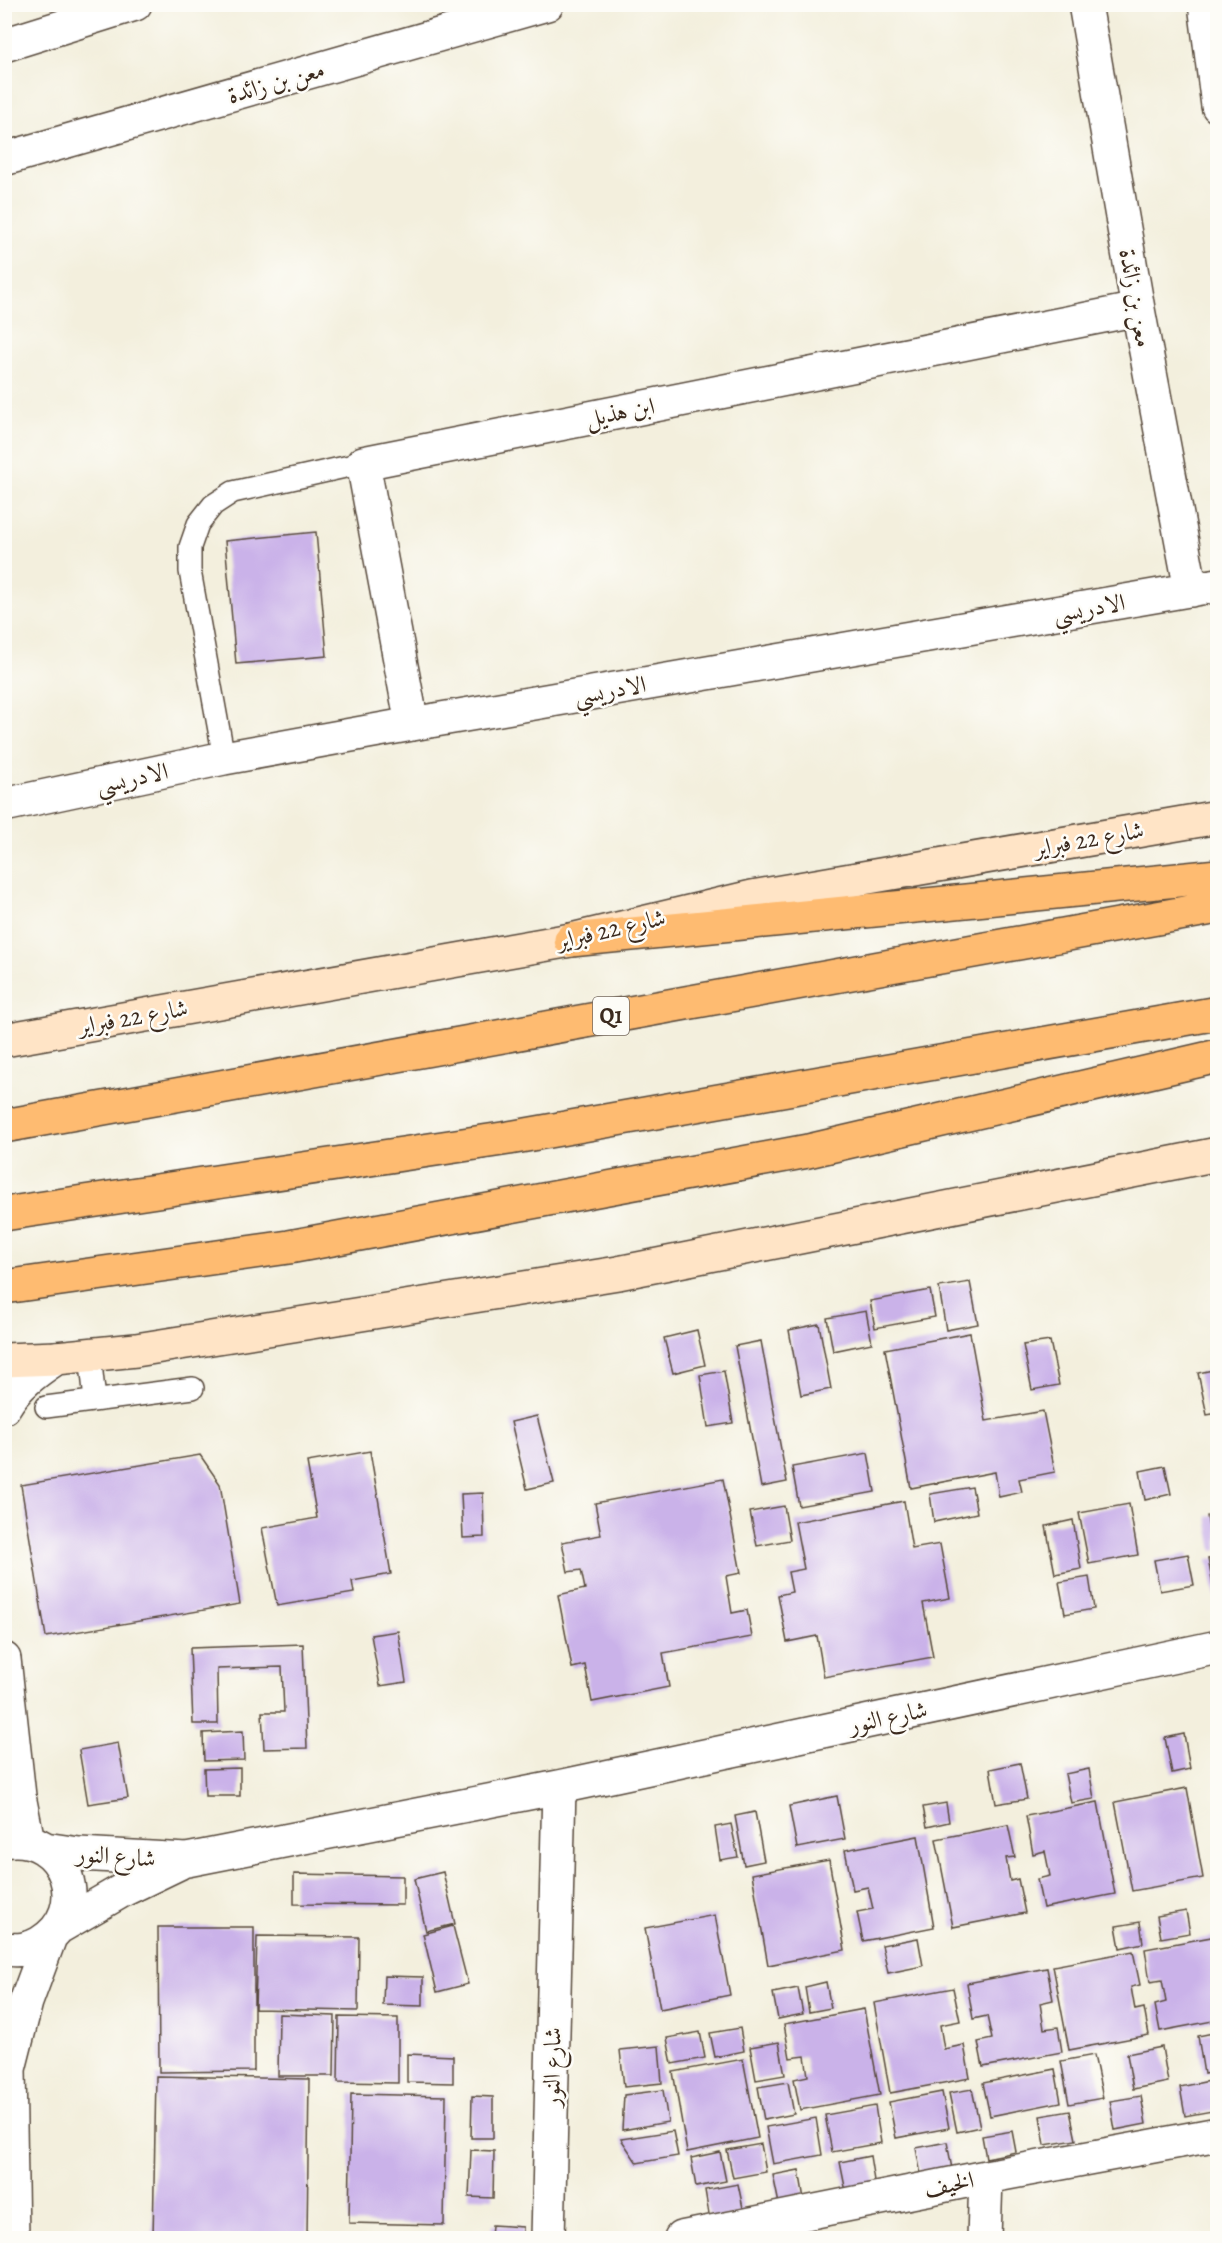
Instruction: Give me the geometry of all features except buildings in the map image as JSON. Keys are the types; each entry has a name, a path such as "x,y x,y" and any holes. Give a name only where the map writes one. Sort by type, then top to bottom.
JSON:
{"highway":[{"path":"571,940 1218,876"},
{"name":"Q1","path":"4,1126 1218,907"},
{"path":"4,1214 509,1138 1218,1013"},
{"path":"4,1287 289,1247 808,1150 1218,1056"}],"main road":[{"name":"شارع 22 فبراير","path":"4,1040 571,940 752,897 1218,817"},
{"path":"4,1360 90,1355 618,1273 1218,1154"}],"street":[{"path":"4,45 135,4"},
{"name":"معن بن زائدة","path":"4,159 547,4"},
{"name":"معن بن زائدة","path":"1085,4 1138,309 1204,588"},
{"path":"1205,4 1218,106"},
{"name":"ابن هذيل","path":"363,463 1138,309"},
{"path":"363,463 412,724"},
{"name":"الادريسي","path":"4,805 224,758 412,724 1204,588"},
{"path":"4,1407 32,1374 56,1358"},
{"name":"شارع النور","path":"26,1844 115,1857 187,1860 1216,1657"},
{"path":"4,1659 26,1844 58,1860 66,1875 70,1893 68,1910 56,1931 7,2056 12,2238"},
{"name":"شارع النور","path":"548,2238 559,1787"},
{"name":"شارع النور","path":"4,1948 32,1948 123,1890 187,1860"},
{"name":"الخيف","path":"681,2238 986,2177 1218,2134"},
{"path":"984,2238 986,2177"}],"lane":[{"path":"224,758 190,571 190,547 198,524 213,505 233,492 363,463"},
{"path":"90,1355 95,1400"},
{"path":"46,1407 193,1388"}]}
